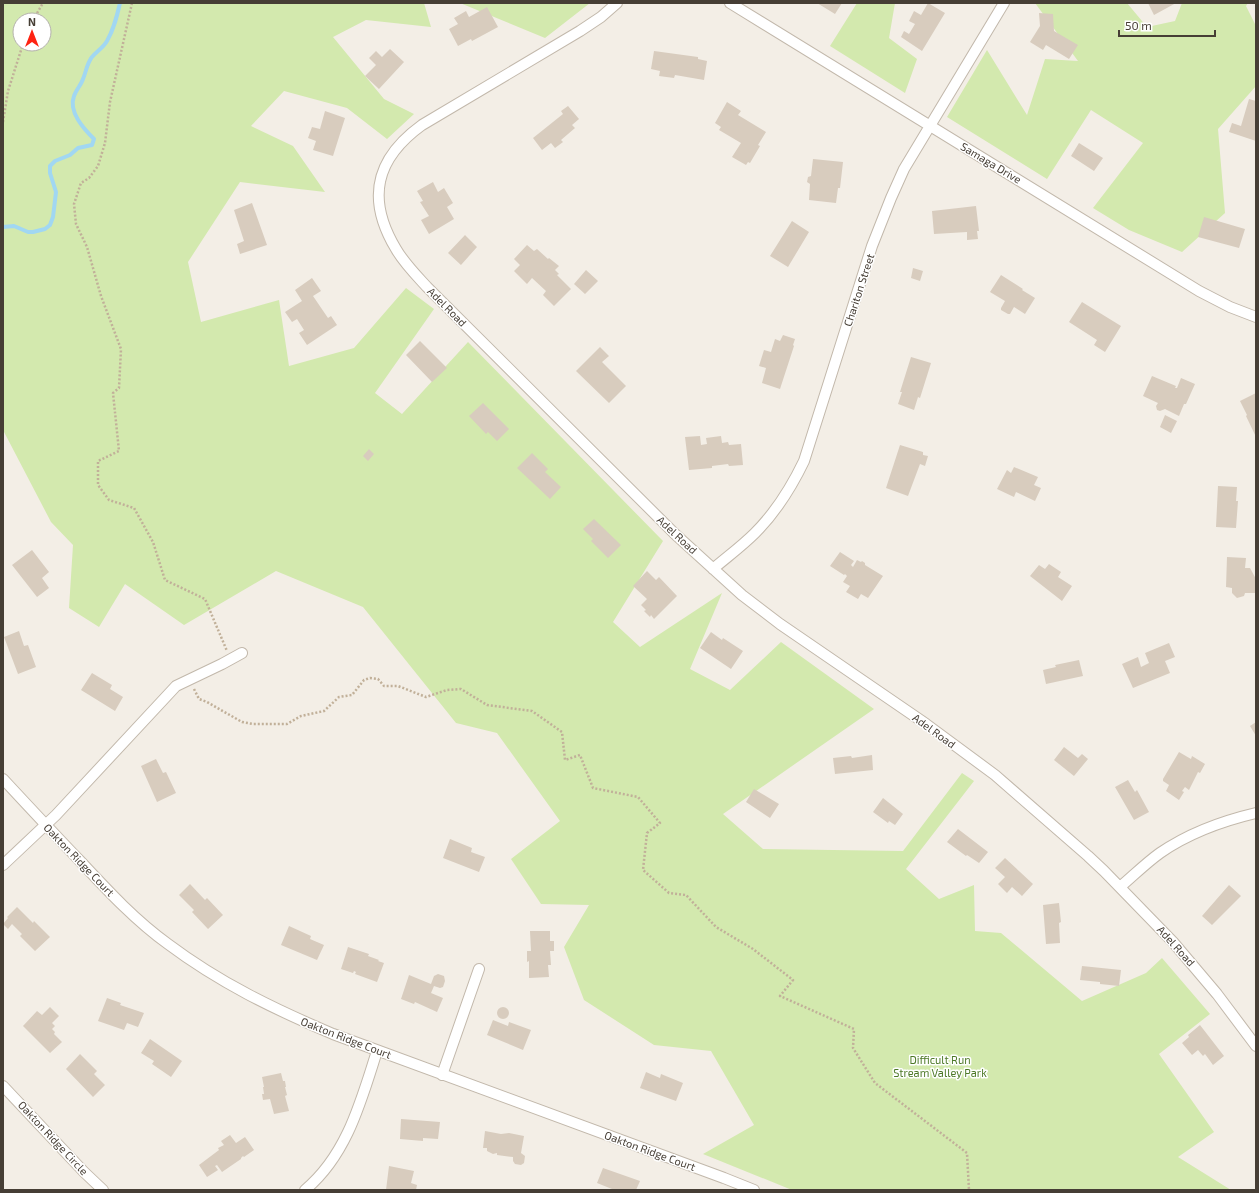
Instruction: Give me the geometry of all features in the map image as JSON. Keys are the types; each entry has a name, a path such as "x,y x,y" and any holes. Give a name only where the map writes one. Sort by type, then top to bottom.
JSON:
{"street":[{"name":"Adel Road","path":"617,3 580,32 422,125 398,145 390,156 383,170 379,183 378,198 384,224 396,249 408,266 427,287 671,530 742,595 780,624 926,724 995,775 1088,856 1173,942 1212,988 1256,1046"},
{"name":"Samaga Drive","path":"730,3 1199,291 1230,307 1256,317"},
{"name":"Chariton Street","path":"713,569 756,532 780,504 796,478 804,461 875,239 891,198 904,169 1004,3"},
{"path":"3,865 46,825 176,686 231,660 242,653"},
{"name":"Oakton Ridge Court","path":"3,779 110,893 138,919 167,944 241,992 286,1015 377,1051 442,1074 734,1186 754,1190"},
{"path":"1120,887 1159,854 1178,841 1204,829 1256,813"},
{"path":"442,1074 479,969"},
{"path":"305,1190 328,1167 340,1149 360,1103 377,1051"},
{"name":"Oakton Ridge Circle","path":"3,1086 84,1172 103,1190"}],"path":[{"path":"37,12 43,3"},
{"path":"132,3 110,102 105,143 98,166 89,178 81,183 74,204 76,224 87,247 101,296 121,349 119,388 113,392 119,451 98,461 98,485 109,500 134,508 153,542 165,580 205,600 231,660"},
{"path":"3,122 8,91 20,52"},
{"path":"190,679 199,699 242,722 253,724 287,724 301,716 324,711 339,697 352,695 364,680 370,678 378,678 384,686 398,686 426,697 447,690 461,689 487,705 532,711 562,732 565,760 580,755 593,788 638,797 660,823 647,833 643,870 669,893 686,895 716,927 753,949 792,980 780,996 854,1029 853,1048 875,1083 967,1153 969,1190"}],"green space":[{"name":"Difficult Run Stream Valley Park","path":"3,3 424,3 431,27 366,20 333,37 384,99 414,114 387,139 347,108 284,91 251,126 293,146 325,192 240,182 188,262 201,322 279,300 289,366 354,348 406,288 434,309 375,393 402,414 468,342 663,541 613,622 640,647 722,593 690,669 730,690 781,642 874,709 723,814 763,849 903,851 962,773 974,781 906,869 939,899 974,885 975,931 1001,933 1082,1001 1146,973 1162,958 1210,1014 1159,1054 1214,1132 1178,1157 1231,1190 792,1190 703,1154 754,1125 711,1051 654,1045 584,1000 564,947 589,905 541,904 511,859 560,821 497,733 456,723 363,607 276,571 184,625 125,584 99,627 69,608 73,545 51,522 3,430"},
{"path":"460,3 590,3 545,38"},
{"path":"857,3 895,3 889,38 917,59 905,93 830,46"},
{"path":"1035,3 1127,3 1147,27 1175,21 1182,3 1248,3 1246,6 1256,26 1256,86 1218,129 1225,213 1182,252 1129,230 1093,208 1143,143 1091,110 1047,179 947,117 987,50 1027,115 1045,59 1078,61"}],"building":[{"path":"817,3 842,3 835,14"},
{"path":"928,3 945,13 922,51 901,37 904,31 909,34 915,24 909,21 914,11 921,15"},
{"path":"1148,3 1176,3 1154,15"},
{"path":"487,7 498,27 472,41 471,39 458,46 449,29 458,24 454,18 466,11 469,17"},
{"path":"1039,13 1053,14 1054,31 1078,45 1069,59 1046,45 1043,50 1030,42 1040,26"},
{"path":"390,49 404,62 379,89 365,76 376,65 369,58 376,51 382,57"},
{"path":"654,51 698,57 698,59 707,61 704,80 675,75 674,78 659,76 660,71 651,69"},
{"path":"1249,99 1256,101 1256,141 1229,132 1232,123 1241,126"},
{"path":"727,102 741,111 738,115 766,132 750,163 748,162 746,165 732,157 741,143 719,130 721,127 715,123"},
{"path":"568,106 579,119 572,125 575,128 561,140 563,142 555,148 551,143 542,150 533,138 563,114 561,111"},
{"path":"325,111 345,118 333,156 313,150 316,141 308,138 312,127 320,129"},
{"path":"1079,143 1103,158 1094,171 1071,156"},
{"path":"813,159 843,162 840,188 838,188 836,203 809,200 810,184 807,182 808,177 811,176"},
{"path":"433,182 438,192 444,188 453,203 447,207 454,219 429,234 421,220 429,216 420,202 423,201 417,191"},
{"path":"252,203 267,245 240,254 237,244 244,241 234,210"},
{"path":"976,206 979,231 977,231 978,239 967,240 967,232 934,234 932,211"},
{"path":"1204,217 1245,229 1239,248 1198,237"},
{"path":"792,221 809,232 788,267 770,256"},
{"path":"465,235 477,247 461,265 448,253"},
{"path":"527,245 534,251 537,249 559,266 555,270 559,274 557,275 571,289 554,306 543,295 546,291 532,278 527,284 514,271 520,265 514,259"},
{"path":"913,268 923,271 920,281 911,278"},
{"path":"586,270 598,281 585,294 574,284"},
{"path":"1001,275 1035,298 1025,314 1014,307 1010,314 1001,310 1005,301 990,292"},
{"path":"312,278 321,291 313,296 328,318 331,316 337,325 307,345 299,333 304,330 297,319 292,322 285,312 302,301 295,290"},
{"path":"1082,302 1121,326 1105,352 1094,345 1097,340 1069,322"},
{"path":"783,335 795,339 780,389 762,383 766,368 759,366 764,350 771,352 775,339 780,341"},
{"path":"420,341 447,368 432,382 406,355"},
{"path":"600,347 609,356 602,362 626,386 609,403 576,371"},
{"path":"911,357 931,363 920,398 918,397 914,410 898,404 902,392 900,392"},
{"path":"1152,376 1176,386 1175,388 1177,388 1181,378 1195,384 1179,416 1165,409 1160,411 1157,410 1156,406 1158,403 1143,396"},
{"path":"1256,393 1256,437 1240,401"},
{"path":"483,403 509,429 497,441 488,432 486,434 469,416"},
{"path":"1165,415 1177,421 1171,433 1160,427"},
{"path":"700,436 701,445 707,444 706,438 721,436 722,443 728,442 729,445 741,444 743,465 729,466 728,464 712,466 712,468 689,470 685,437"},
{"path":"900,445 923,452 923,455 928,456 925,466 920,464 908,496 886,488"},
{"path":"369,449 374,454 368,461 363,456"},
{"path":"532,453 548,469 545,472 561,487 550,499 517,468"},
{"path":"1014,467 1038,477 1034,485 1041,488 1035,501 1016,492 1014,497 997,489 1007,470 1011,473"},
{"path":"1218,486 1237,487 1236,501 1238,501 1236,528 1216,527"},
{"path":"594,519 621,545 608,558 591,541 593,539 583,529"},
{"path":"32,550 49,572 42,578 49,588 37,597 12,565"},
{"path":"840,552 854,561 851,565 853,567 857,560 862,561 865,565 883,576 868,598 861,594 858,599 846,592 850,586 843,582 847,576 830,566"},
{"path":"1227,557 1246,558 1245,568 1250,568 1256,579 1256,593 1245,593 1244,596 1237,598 1232,593 1232,588 1226,587"},
{"path":"1049,564 1061,572 1058,577 1072,586 1062,601 1030,576 1039,565 1045,569"},
{"path":"647,571 656,580 659,577 677,596 654,619 651,615 650,617 644,611 646,610 641,605 647,599 633,586"},
{"path":"19,631 24,646 28,645 36,667 18,674 4,637"},
{"path":"711,632 722,640 723,638 743,651 731,669 700,648"},
{"path":"1169,643 1175,657 1165,661 1170,673 1133,688 1122,664 1138,657 1141,667 1149,663 1145,653"},
{"path":"1079,660 1083,676 1046,684 1043,670 1056,667 1055,665"},
{"path":"92,673 112,685 110,689 123,697 115,711 81,690"},
{"path":"1256,722 1256,736 1250,726"},
{"path":"1064,747 1078,758 1082,754 1088,759 1074,776 1054,760"},
{"path":"1179,752 1191,759 1192,756 1205,764 1200,773 1198,772 1189,790 1185,787 1182,791 1184,792 1179,800 1166,791 1169,785 1163,781 1163,779"},
{"path":"872,755 873,770 835,774 833,758 851,756 852,758"},
{"path":"156,759 163,773 166,772 176,793 157,802 141,766"},
{"path":"1128,780 1135,792 1137,790 1149,812 1134,820 1115,787"},
{"path":"754,789 779,804 770,818 746,802"},
{"path":"883,798 903,814 895,825 889,821 888,823 873,812"},
{"path":"958,829 988,852 979,863 967,855 966,856 947,842"},
{"path":"450,839 472,848 471,852 485,857 479,872 443,858"},
{"path":"1005,858 1033,884 1022,896 1012,887 1007,893 998,884 1005,877 995,868"},
{"path":"190,884 205,900 207,898 223,915 208,929 192,912 194,910 179,895"},
{"path":"1229,885 1241,896 1212,925 1202,916"},
{"path":"1059,903 1061,922 1059,923 1060,943 1046,944 1043,905"},
{"path":"17,907 50,937 35,951 20,936 22,934 12,924 8,929 3,924 8,918 7,917"},
{"path":"289,926 311,936 310,939 324,945 317,960 281,945"},
{"path":"530,931 550,931 550,941 554,941 554,951 550,951 551,965 548,965 549,977 529,978 529,961 527,962 527,951 531,951"},
{"path":"348,947 369,954 368,956 384,963 377,982 355,974 356,972 354,971 353,973 341,969"},
{"path":"1082,966 1121,970 1119,986 1080,980"},
{"path":"438,974 444,976 445,981 443,987 440,988 434,986 431,993 443,998 437,1012 415,1002 414,1004 401,999 409,975 431,984 434,976"},
{"path":"107,998 121,1003 120,1005 144,1013 138,1027 127,1023 124,1030 98,1021"},
{"path":"50,1007 59,1016 52,1023 55,1026 52,1029 55,1032 54,1034 62,1042 50,1053 23,1026 37,1011 42,1015"},
{"path":"503,1007 507,1009 509,1013 507,1017 503,1019 499,1017 497,1013 499,1009"},
{"path":"493,1020 508,1026 509,1022 531,1030 523,1050 487,1035"},
{"path":"1200,1025 1224,1056 1213,1065 1205,1054 1203,1056 1198,1050 1192,1055 1182,1043 1189,1037 1188,1035"},
{"path":"150,1039 182,1061 171,1077 152,1064 154,1061 141,1053"},
{"path":"80,1054 97,1071 94,1074 105,1085 93,1097 66,1069"},
{"path":"646,1072 660,1078 661,1074 683,1083 676,1101 640,1088"},
{"path":"281,1073 283,1081 285,1081 287,1095 285,1096 289,1111 274,1114 270,1099 263,1100 262,1094 264,1094 264,1087 262,1077"},
{"path":"401,1119 440,1122 438,1139 423,1138 423,1141 400,1139"},
{"path":"485,1131 524,1136 521,1153 525,1156 524,1163 521,1165 515,1164 513,1157 497,1155 497,1153 493,1154 487,1151 487,1148 483,1148"},
{"path":"230,1135 236,1143 245,1137 254,1150 244,1157 243,1156 222,1172 217,1165 215,1166 218,1170 207,1177 199,1165 219,1150 218,1148 224,1145 221,1141"},
{"path":"389,1166 414,1171 411,1183 417,1185 416,1190 386,1190"},
{"path":"603,1168 640,1181 636,1190 611,1190 612,1189 597,1183"}],"waterway":[{"path":"3,227 14,226 28,232 33,232 45,229 50,225 53,217 56,192 50,173 50,166 55,161 70,155 78,148 92,145 94,139 78,120 73,108 73,102 90,59 104,46 107,41 115,22 120,3"}]}
